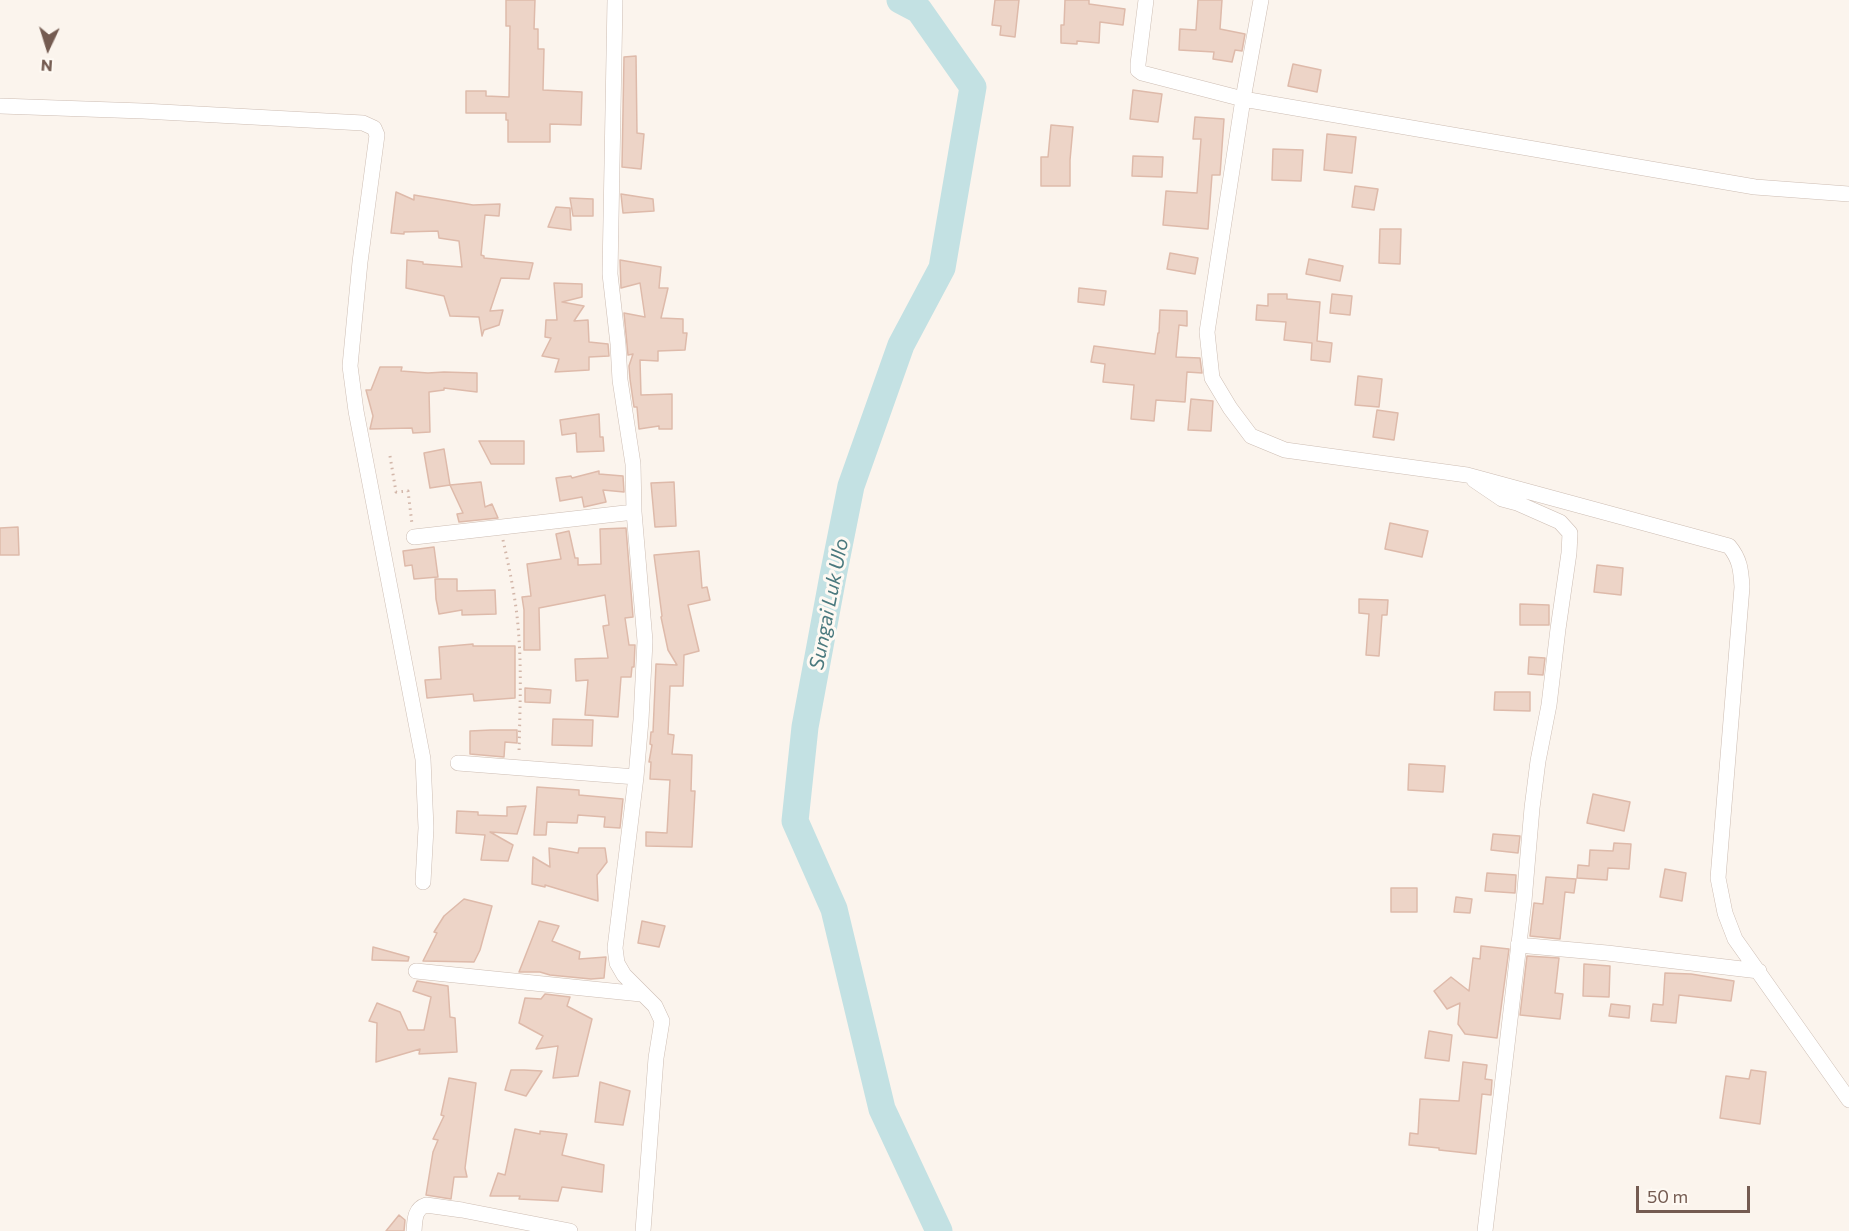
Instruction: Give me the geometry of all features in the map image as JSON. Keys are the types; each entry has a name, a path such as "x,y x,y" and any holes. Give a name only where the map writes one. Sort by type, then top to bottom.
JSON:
{"street":[{"path":"615,0 610,274 620,380 633,464 634,512 645,641 636,777 615,948 616,963 641,994 655,1006 662,1021 656,1058 643,1231"},
{"path":"1146,0 1138,64 1138,70 1142,73 1243,99 1755,187 1849,194"},
{"path":"1261,0 1243,99 1207,332 1212,378 1251,436 1285,450 1467,475 1729,546 1738,557 1742,572 1742,587 1718,878 1725,913 1735,939 1849,1100"},
{"path":"0,106 352,122 363,123 374,128 377,135 360,262 350,366 356,411 423,759 426,828 423,882"},
{"path":"1467,475 1502,499 1517,503 1560,522 1570,533 1549,705 1532,808 1485,1231"},
{"path":"414,537 634,512"},
{"path":"458,763 636,777"},
{"path":"1518,945 1759,971"},
{"path":"416,970 641,994"},
{"path":"414,1231 417,1212 426,1205 570,1231"}],"path":[{"path":"390,456 396,492 408,491 414,537"},
{"path":"500,528 514,596 519,642 518,767"}],"building":[{"path":"506,0 535,0 534,29 538,29 538,49 544,49 543,90 582,92 581,125 550,124 550,142 508,142 506,113 466,113 466,91 486,91 486,96 509,97 510,26 506,26"},
{"path":"995,0 1019,0 1015,37 1000,35 1001,26 992,25"},
{"path":"1065,0 1089,0 1089,4 1125,9 1123,25 1100,22 1099,43 1077,41 1077,44 1061,43"},
{"path":"1198,0 1222,0 1220,29 1245,34 1242,51 1235,50 1232,62 1213,59 1214,52 1179,50 1180,29 1196,30"},
{"path":"636,56 637,133 644,134 641,169 622,167 624,57"},
{"path":"1293,64 1321,70 1317,92 1288,86"},
{"path":"1133,90 1162,94 1158,122 1130,119"},
{"path":"1195,117 1224,119 1220,175 1212,175 1208,229 1163,225 1166,191 1197,193 1201,139 1193,139"},
{"path":"1051,125 1073,127 1070,186 1041,186 1041,157 1048,157"},
{"path":"1327,134 1356,137 1352,173 1324,170"},
{"path":"1273,149 1303,150 1301,181 1272,180"},
{"path":"1133,156 1163,157 1162,177 1132,176"},
{"path":"1355,186 1378,189 1374,210 1352,207"},
{"path":"396,192 414,200 414,195 473,205 500,204 499,216 485,215 481,255 484,258 533,263 529,279 501,278 490,311 503,310 499,325 484,330 482,336 479,317 450,316 444,296 406,288 407,260 423,262 423,264 462,267 459,241 439,238 438,231 391,233"},
{"path":"621,194 653,199 654,211 623,213"},
{"path":"570,198 593,199 593,216 573,216"},
{"path":"556,207 570,208 571,230 548,227"},
{"path":"1380,229 1401,229 1400,264 1379,263"},
{"path":"1170,253 1198,258 1195,274 1167,269"},
{"path":"1309,259 1343,266 1340,281 1306,274"},
{"path":"620,260 661,267 659,288 668,288 661,318 683,319 683,333 687,333 685,350 658,351 658,361 640,360 641,395 672,394 672,429 659,429 659,426 639,429 637,407 634,407 630,379 629,366 633,354 628,355 624,313 645,317 640,283 621,288"},
{"path":"554,283 582,284 582,297 562,302 584,306 574,321 588,320 589,342 608,344 609,356 589,357 589,370 555,372 559,359 542,356 551,338 545,337 546,320 557,320"},
{"path":"1079,288 1106,291 1104,305 1078,302"},
{"path":"1268,294 1287,294 1287,299 1320,302 1317,341 1332,343 1330,362 1311,360 1312,343 1284,340 1286,322 1256,320 1257,305 1268,306"},
{"path":"1332,294 1352,296 1350,315 1330,313"},
{"path":"1160,310 1187,311 1187,326 1179,325 1176,357 1200,358 1202,373 1187,372 1185,402 1156,400 1154,421 1131,419 1134,385 1103,382 1105,364 1091,362 1094,346 1155,354"},
{"path":"380,367 402,367 401,371 428,373 477,373 477,392 444,388 444,390 429,392 430,432 413,433 412,428 370,429 373,416 366,390 371,390"},
{"path":"1358,376 1382,379 1379,407 1355,405"},
{"path":"1191,399 1213,401 1211,431 1188,430"},
{"path":"1377,410 1398,413 1394,440 1373,437"},
{"path":"599,414 600,437 603,437 604,451 577,452 576,433 562,435 560,420"},
{"path":"479,441 524,441 524,464 491,464"},
{"path":"444,449 450,485 430,488 424,453"},
{"path":"599,471 599,474 623,476 624,492 603,490 606,502 584,507 582,497 560,501 556,478 571,476 572,478"},
{"path":"481,482 485,507 492,504 498,518 459,522 457,514 463,513 450,485"},
{"path":"674,482 676,526 655,527 651,483"},
{"path":"1390,523 1428,531 1422,557 1385,549"},
{"path":"18,527 19,555 0,555 0,528"},
{"path":"626,528 633,617 625,618 629,645 635,645 634,667 632,667 631,677 621,677 618,717 585,715 588,680 576,681 575,659 608,658 603,626 609,625 605,595 539,608 540,650 524,650 522,597 531,596 527,564 561,559 556,534 569,531 578,565 601,564 600,529"},
{"path":"434,547 438,577 414,579 412,565 405,566 403,551"},
{"path":"699,551 702,588 707,587 710,600 688,605 699,651 684,655 683,686 670,686 668,734 674,735 672,754 692,755 691,791 695,791 692,847 646,846 646,832 667,833 670,780 650,779 651,762 649,762 652,745 650,744 651,732 653,732 656,664 677,665 668,650 661,617 654,555"},
{"path":"1597,565 1623,568 1621,595 1594,592"},
{"path":"435,579 457,579 457,591 495,590 496,614 462,615 462,610 439,614"},
{"path":"1359,599 1388,600 1387,615 1382,615 1379,656 1366,655 1369,614 1359,613"},
{"path":"1520,604 1549,605 1549,625 1520,625"},
{"path":"473,644 473,646 515,646 515,698 474,701 473,694 427,698 425,680 441,679 439,647"},
{"path":"1529,657 1545,658 1543,675 1528,674"},
{"path":"525,688 551,690 550,703 525,702"},
{"path":"1495,692 1530,692 1530,711 1494,710"},
{"path":"553,719 593,720 592,746 552,745"},
{"path":"517,730 517,743 505,742 504,757 470,754 470,731"},
{"path":"1409,764 1445,766 1443,792 1408,790"},
{"path":"537,787 579,790 579,795 623,799 620,828 604,827 605,817 578,815 577,823 547,822 546,835 534,835"},
{"path":"1593,794 1630,802 1624,831 1587,823"},
{"path":"526,806 517,834 490,832 513,845 508,861 481,860 485,835 456,833 457,811 478,812 478,815 507,816 507,807"},
{"path":"1493,834 1520,836 1518,853 1491,850"},
{"path":"1614,843 1631,844 1629,869 1608,868 1607,880 1577,878 1578,865 1589,866 1590,850 1613,851"},
{"path":"549,848 578,853 579,848 605,848 607,862 597,875 598,901 545,885 545,887 532,884 533,857 550,867"},
{"path":"1665,869 1686,873 1682,901 1660,897"},
{"path":"1487,873 1516,875 1515,893 1485,891"},
{"path":"1546,877 1576,879 1574,893 1565,892 1560,939 1530,936 1534,903 1543,904"},
{"path":"1391,888 1417,888 1417,912 1391,912"},
{"path":"1456,897 1472,899 1470,913 1454,912"},
{"path":"464,899 492,906 480,950 474,962 423,961 437,933 434,932 444,916"},
{"path":"539,921 559,926 552,941 580,952 579,959 606,957 604,978 591,979 540,972 519,972"},
{"path":"642,921 665,926 659,947 638,943"},
{"path":"1481,946 1509,949 1497,1038 1465,1034 1458,1024 1460,1003 1447,1009 1434,991 1451,977 1469,991 1473,958 1480,959"},
{"path":"373,947 409,957 408,961 372,960"},
{"path":"1527,956 1559,958 1555,993 1563,994 1560,1019 1520,1015"},
{"path":"1584,964 1610,966 1609,997 1583,996"},
{"path":"1665,973 1691,974 1734,981 1731,1001 1679,995 1676,1023 1651,1021 1653,1004 1663,1005"},
{"path":"417,981 448,986 450,1017 455,1018 457,1052 419,1054 420,1049 376,1062 377,1023 369,1021 377,1003 400,1012 408,1030 424,1030 431,997 413,991"},
{"path":"545,994 570,997 567,1006 592,1019 578,1076 553,1078 558,1046 536,1049 543,1036 519,1023 525,998 541,999"},
{"path":"1611,1004 1630,1006 1629,1018 1609,1016"},
{"path":"1429,1031 1452,1035 1449,1061 1425,1058"},
{"path":"1463,1062 1487,1065 1485,1079 1492,1080 1491,1095 1482,1094 1476,1154 1409,1145 1410,1133 1418,1134 1420,1099 1459,1101"},
{"path":"511,1070 542,1071 526,1096 505,1090"},
{"path":"1751,1070 1766,1072 1760,1124 1720,1118 1726,1076 1749,1079"},
{"path":"449,1078 476,1083 465,1168 467,1177 454,1177 451,1199 426,1195 433,1152 438,1140 433,1139 444,1116 441,1115"},
{"path":"600,1082 630,1091 623,1125 595,1122"},
{"path":"515,1129 540,1134 540,1131 567,1134 562,1155 604,1165 602,1192 562,1187 558,1201 519,1199 520,1196 490,1196 498,1173 505,1175"},
{"path":"399,1215 405,1220 404,1231 386,1231"}],"waterway":[{"name":"Sungai Luk Ulo","path":"900,0 919,10 973,87 942,268 901,345 851,486 805,727 795,821 834,909 882,1109 939,1231"}]}
